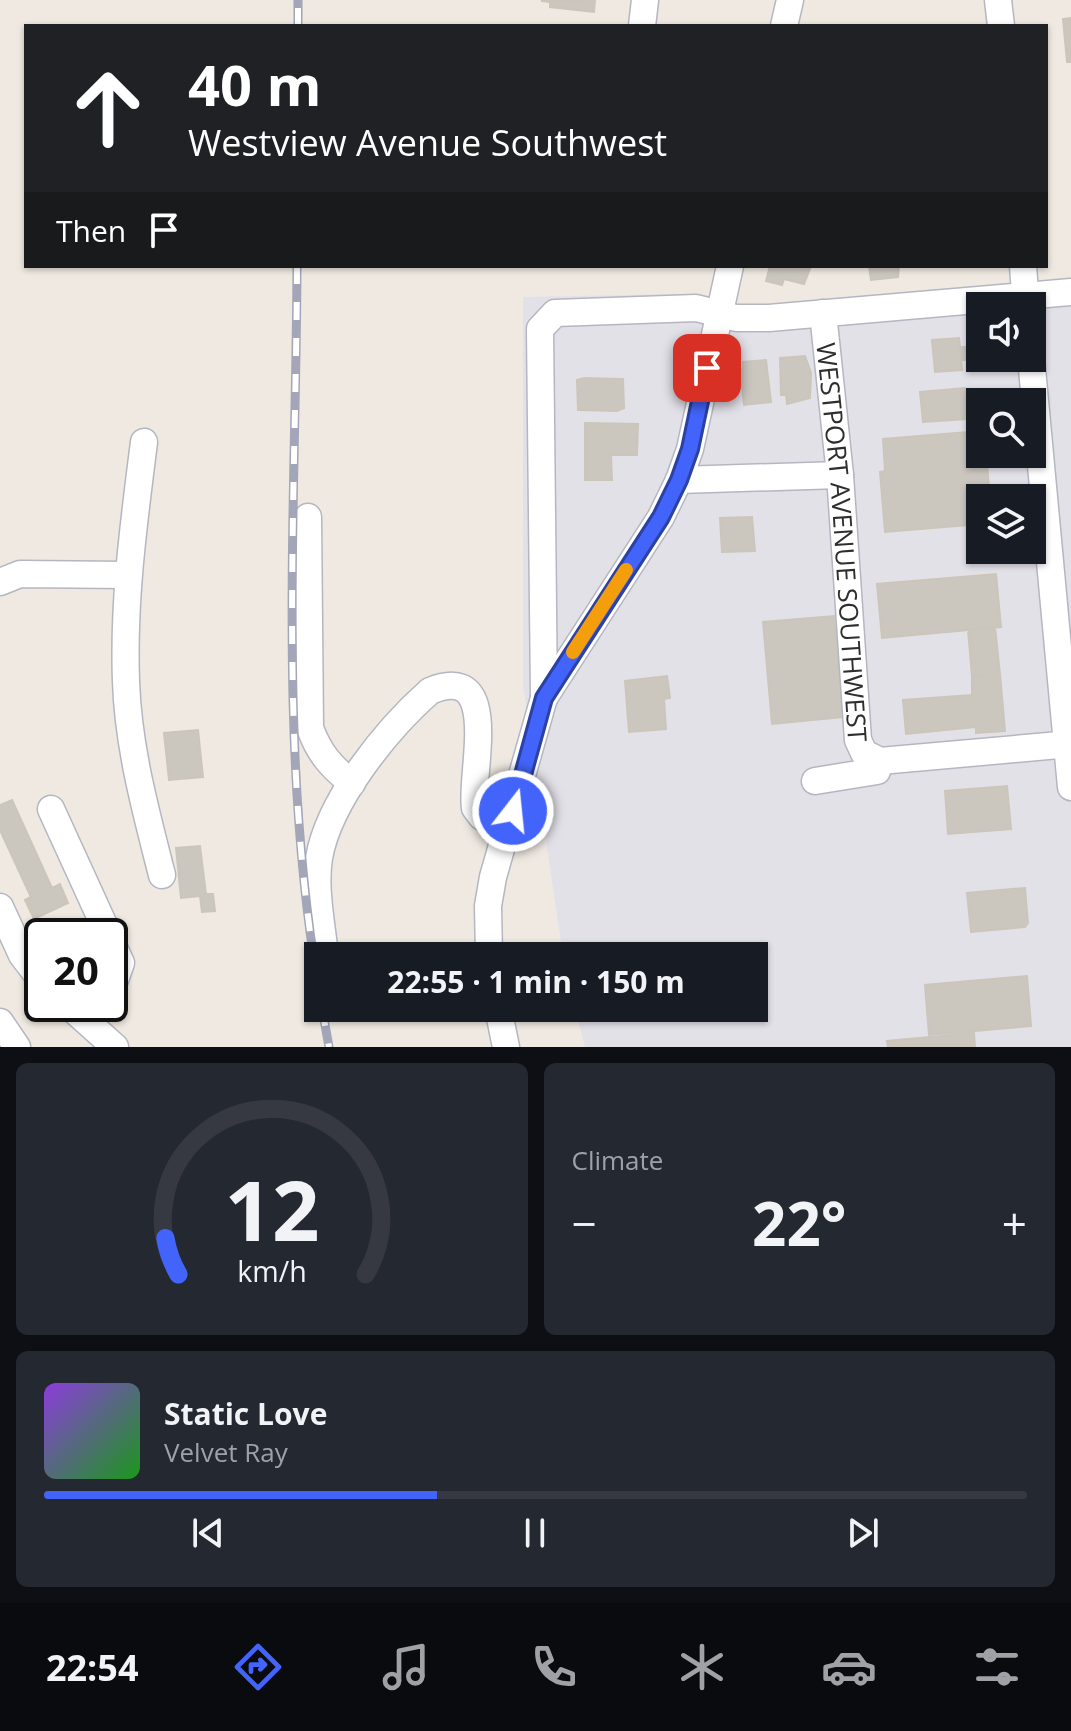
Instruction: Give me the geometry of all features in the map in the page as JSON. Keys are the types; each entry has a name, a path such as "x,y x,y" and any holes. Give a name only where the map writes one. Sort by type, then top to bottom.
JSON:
{"street":[{"path":"642,24 645,0"},
{"path":"784,24 790,0"},
{"path":"998,0 1001,24"},
{"path":"544,698 661,517 679,480 690,449 730,268"},
{"path":"1023,268 1025,292"},
{"path":"1046,297 1071,292"},
{"path":"489,942 488,906 544,698 540,329 555,313 696,308 719,314 769,318 966,305"},
{"name":"WESTPORT AVENUE SOUTHWEST","path":"823,313 840,475 858,740 864,753 880,761"},
{"path":"1032,372 1071,787"},
{"path":"144,442 127,575 125,684 139,787 162,875"},
{"path":"679,480 840,475"},
{"path":"308,517 310,728 317,748 332,768 352,783"},
{"path":"0,582 20,574 127,575"},
{"path":"324,942 319,859 335,811 352,783 424,696 442,686 457,687 467,692 477,707 480,722 475,808 482,817 507,829"},
{"path":"815,781 877,771 880,761 1069,745"},
{"path":"51,809 100,918"},
{"path":"0,907 24,958"},
{"path":"0,1022 17,1047"},
{"path":"87,1022 115,1047"},
{"path":"501,1022 506,1047"}],"shaded area":[{"path":"1071,280 1071,1047 585,1047 579,1022 768,1022 768,942 561,942 523,685 523,297 679,294 749,309"}],"building":[{"path":"595,0 594,12 550,7 550,2 541,1"},
{"path":"1071,18 1071,62 1067,62 1063,19"},
{"path":"769,268 810,268 804,284 784,279 782,285 766,281"},
{"path":"869,268 899,268 898,277 871,280"},
{"path":"959,338 960,347 965,347 966,360 961,360 962,370 935,372 932,340"},
{"path":"805,356 811,373 810,398 787,404 786,395 781,395 780,358"},
{"path":"766,360 771,402 744,405 740,369 743,369 743,362"},
{"path":"623,379 624,408 617,411 578,410 577,380"},
{"path":"965,388 966,419 923,422 920,392"},
{"path":"585,423 638,424 637,455 611,455 612,480 585,480"},
{"path":"966,432 966,468 987,468 989,484 966,484 966,525 885,532 880,472 885,471 883,439"},
{"path":"752,517 755,551 722,552 720,518"},
{"path":"996,574 1001,627 882,638 877,584"},
{"path":"834,616 843,717 772,724 763,622"},
{"path":"995,627 1000,674 972,676 968,630"},
{"path":"1000,674 1005,731 976,733 976,727 906,734 903,700 972,695 972,676"},
{"path":"667,676 670,698 664,699 666,729 629,732 625,681"},
{"path":"198,730 203,777 169,780 164,733"},
{"path":"1007,786 1011,829 948,834 945,791"},
{"path":"12,800 52,888 60,884 68,903 34,918 25,900 31,897 0,830 0,805"},
{"path":"200,846 206,894 213,894 215,911 202,912 200,896 181,898 176,848"},
{"path":"1025,888 1028,923 1025,927 971,932 967,893"},
{"path":"1027,976 1031,1026 929,1035 925,985"},
{"path":"974,1033 975,1047 888,1047 887,1041"}],"railway":[{"path":"298,0 298,24"},
{"path":"297,268 292,626 294,716 298,806 312,942"},
{"path":"325,1022 329,1047"}],"slow traffic":[{"path":"573,652 626,570"}],"route":[{"path":"513,811 544,698 661,517 679,480 690,449 707,368"}]}
